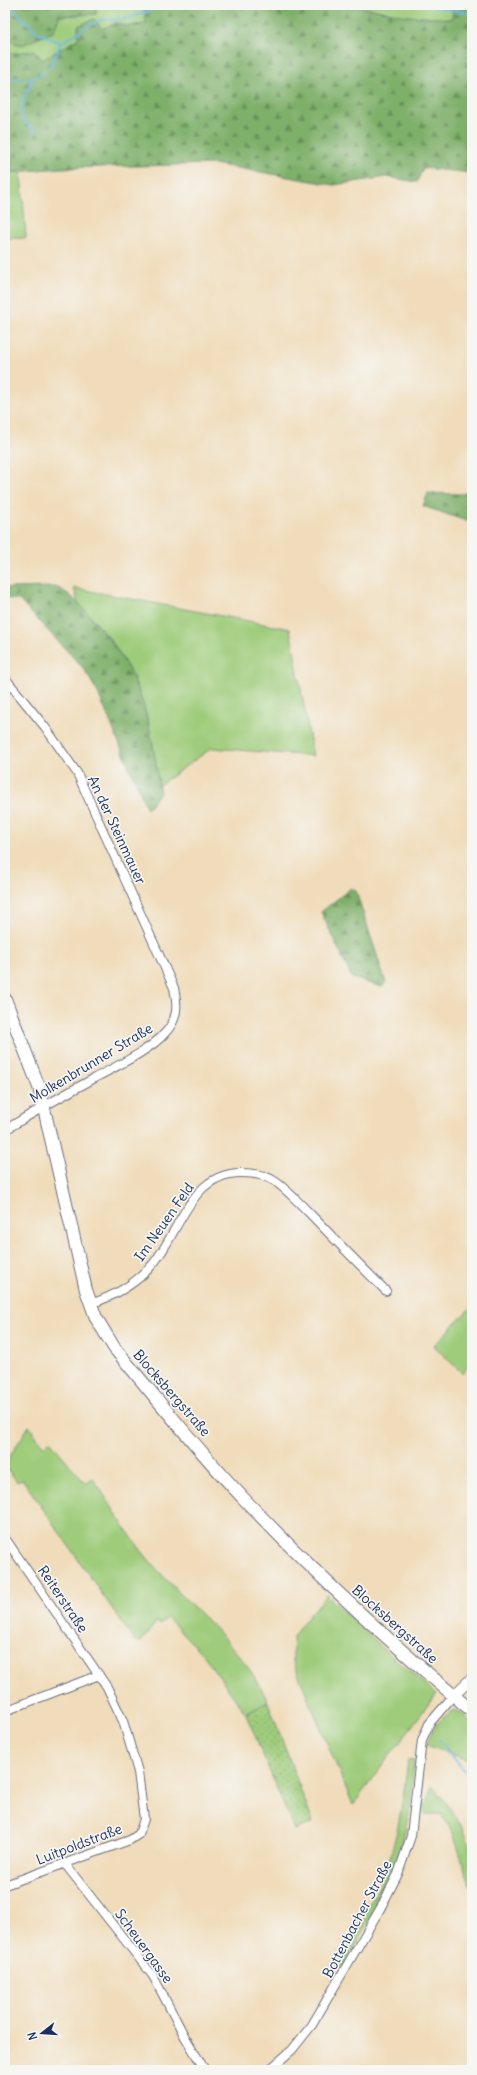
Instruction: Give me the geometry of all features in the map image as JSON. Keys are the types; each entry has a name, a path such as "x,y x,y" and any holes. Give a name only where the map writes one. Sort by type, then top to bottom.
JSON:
{"main road":[{"name":"Blocksbergstraße","path":"5,999 34,1070 44,1106 90,1304 103,1332 115,1349 244,1500 354,1609 472,1712"}],"street":[{"name":"An der Steinmauer","path":"5,678 45,727 77,773 174,988 177,1008"},
{"name":"Molkenbrunner Straße","path":"5,1130 44,1106 128,1060 154,1042 165,1034 176,1016 177,1008"},
{"name":"Im Neuen Feld","path":"90,1304 121,1291 143,1275 162,1253 187,1208 198,1192 219,1178 239,1173 265,1176 287,1191 386,1291"},
{"name":"Reiterstraße","path":"5,1538 99,1675"},
{"path":"5,1711 99,1675"},
{"name":"Luitpoldstraße","path":"5,1885 130,1840 139,1834 143,1824 138,1772 132,1748 114,1699 99,1675"},
{"path":"453,1696 472,1678"},
{"name":"Bottenbacher Straße","path":"269,2070 292,2050 312,2025 353,1958 398,1874 411,1836 422,1740 429,1724 453,1696"},
{"name":"Scheuergasse","path":"65,1864 153,1976 185,2037 205,2070"}],"green space":[{"path":"5,5 97,5 96,14 60,16 53,32 22,45 5,40"},
{"path":"97,5 144,5 147,24 126,26 116,23 78,39 42,60 35,51 5,54 5,40 22,45 59,16 96,14"},
{"path":"144,5 350,5 407,16 452,19 453,6 472,9 472,173 423,168 417,182 386,177 334,185 214,164 61,168 5,173 5,54 35,51 42,60 78,39 78,26 94,19 102,29 116,23 126,26 146,24"},
{"path":"350,5 472,5 472,9 453,6 452,19 407,16"},
{"path":"21,172 26,238 5,239 5,173"},
{"path":"472,489 472,523 423,506 428,493 463,494"},
{"path":"56,587 72,597 111,641 124,661 134,681 148,722 157,767 160,793 147,809 98,693 84,669 19,600 5,598 5,588"},
{"path":"74,588 290,629 313,756 212,748 159,785 148,720 134,678 111,640 78,602"},
{"path":"351,888 356,891 386,983 382,987 352,978 321,912"},
{"path":"472,1306 472,1362 462,1373 434,1346"},
{"path":"29,1426 44,1447 50,1441 85,1483 93,1478 141,1550 164,1577 230,1644 257,1681 268,1702 246,1714 205,1657 167,1617 160,1625 157,1621 142,1641 139,1642 134,1640 23,1480 17,1482 6,1467 10,1456"},
{"path":"327,1595 381,1647 436,1694 353,1805 293,1662 293,1637 301,1625"},
{"path":"268,1702 313,1823 294,1830 246,1714"},
{"path":"455,1710 462,1713 472,1724 472,1756 468,1760 426,1745 440,1720"},
{"path":"408,1760 414,1761 410,1811 395,1870 344,1967 334,1962 380,1885 390,1857 399,1821"},
{"path":"432,1786 457,1818 470,1847 472,1857 472,1891 453,1833 441,1814 425,1814 424,1809"}],"waterway":[{"path":"9,5 37,32 61,43"},
{"path":"49,67 53,63 61,43 89,25 105,19 122,20 166,5"},
{"path":"425,5 472,14"},
{"path":"5,80 35,77 44,72"},
{"path":"33,79 25,95 21,108 24,120 36,132"},
{"path":"439,1740 472,1780"}]}
